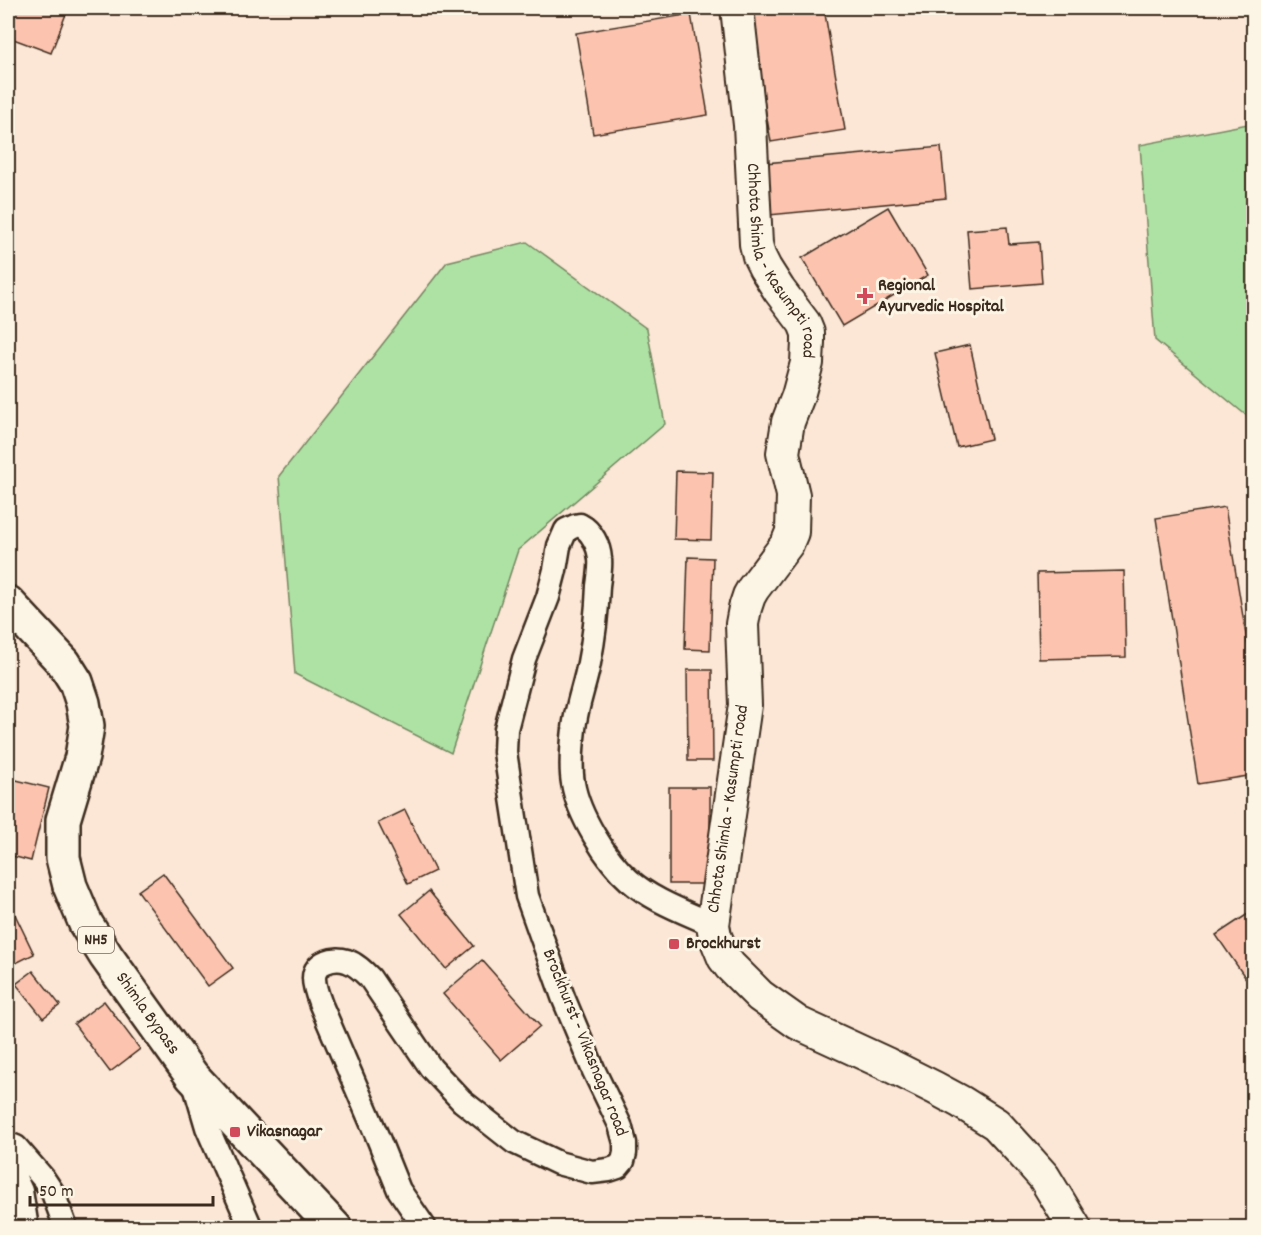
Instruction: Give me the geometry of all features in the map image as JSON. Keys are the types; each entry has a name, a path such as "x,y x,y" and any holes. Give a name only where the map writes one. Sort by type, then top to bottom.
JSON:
{"highway":[{"name":"Shimla Bypass","path":"8,603 64,663 76,682 83,703 87,726 82,757 63,820 63,858 70,886 87,924 106,956 192,1076 335,1227"}],"street":[{"name":"Chhota Shimla - Kasumpti road","path":"713,925 745,705 742,624 748,596 787,544 792,532 794,495 783,453 788,422 807,363 808,342 808,333 804,323 765,268 756,244 750,125 737,8"},
{"name":"Brockhurst - Vikasnagar road","path":"425,1227 399,1190 321,1005 315,988 314,975 317,967 326,962 348,961 370,978 431,1068 462,1101 514,1142 558,1163 592,1172 618,1167 625,1153 620,1125 563,997 527,896 506,752 506,729 524,659 548,597 558,546 569,527 580,525 588,530 598,547 600,559 590,661 574,727 573,784 582,811 593,835 611,862 629,880 649,894 713,925"},
{"path":"713,925 715,936 730,966 760,996 798,1023 935,1088 996,1125 1044,1177 1076,1227"},
{"path":"192,1076 207,1127 252,1227"},
{"path":"8,1146 16,1147 43,1178 53,1193 66,1227"},
{"path":"8,1163 21,1191 27,1227"}],"green space":[{"path":"1254,123 1253,421 1155,340 1140,145"},
{"path":"527,242 647,329 665,424 518,550 451,753 295,674 279,476 447,262"}],"building":[{"path":"8,8 50,8 66,14 51,53 8,37"},
{"path":"748,8 824,8 845,130 771,142"},
{"path":"691,14 708,115 593,134 576,33"},
{"path":"941,147 946,198 769,215 765,163"},
{"path":"888,207 928,275 842,326 802,258"},
{"path":"1007,227 1009,244 1039,242 1042,283 972,289 967,230"},
{"path":"970,345 991,439 957,447 935,353"},
{"path":"676,471 713,472 711,540 674,539"},
{"path":"1225,507 1254,684 1254,775 1198,784 1156,518"},
{"path":"688,557 713,558 710,650 685,649"},
{"path":"1124,571 1126,657 1039,659 1037,573"},
{"path":"687,670 712,670 713,761 688,761"},
{"path":"8,778 49,788 31,861 8,855"},
{"path":"669,787 710,787 710,884 669,884"},
{"path":"405,810 435,871 408,884 378,823"},
{"path":"163,873 233,968 208,986 138,891"},
{"path":"429,891 474,946 446,969 401,914"},
{"path":"8,903 34,954 8,967"},
{"path":"1254,910 1254,980 1249,983 1216,935"},
{"path":"482,960 540,1026 501,1060 443,994"},
{"path":"33,971 60,1005 43,1018 16,984"},
{"path":"104,1001 140,1049 110,1072 74,1024"}],"place":[{"name":"Regional Ayurvedic Hospital","path":"865,296"},
{"name":"Brockhurst","path":"674,944"},
{"name":"Vikasnagar","path":"235,1132"}]}
